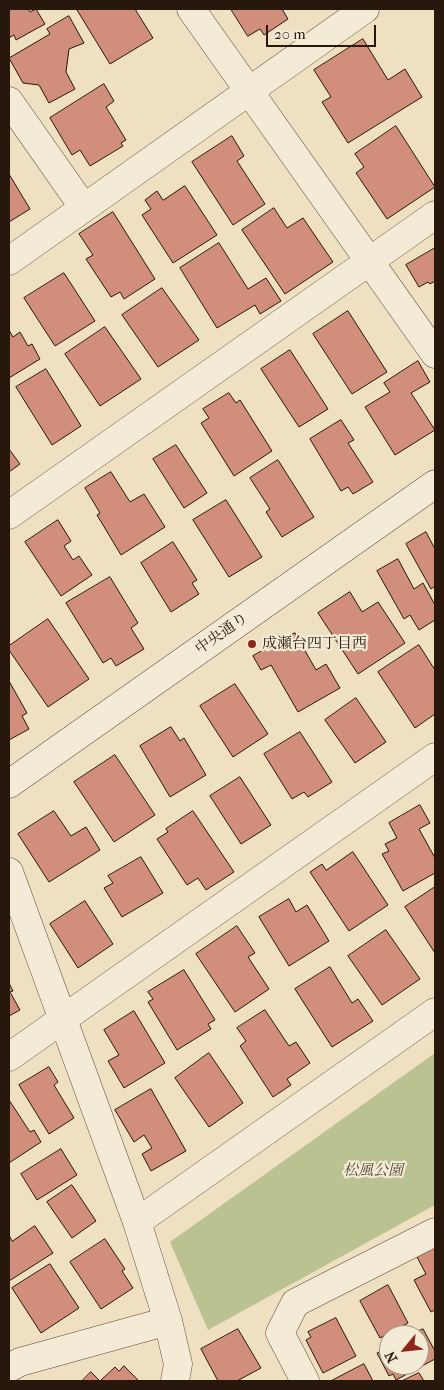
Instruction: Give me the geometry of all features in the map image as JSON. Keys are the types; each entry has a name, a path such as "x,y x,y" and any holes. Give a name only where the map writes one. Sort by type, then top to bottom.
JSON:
{"street":[{"path":"191,9 435,354"},
{"path":"9,261 365,9"},
{"path":"9,101 84,208"},
{"path":"9,515 435,215"},
{"name":"中央通り","path":"9,784 435,484"},
{"path":"9,1057 435,757"},
{"path":"9,872 137,1222 168,1321 178,1364 175,1381"},
{"path":"137,1222 435,1012"},
{"path":"305,1381 280,1333 295,1303 435,1232"},
{"path":"9,1368 20,1362 168,1321"}],"green space":[{"name":"松風公園","path":"435,1053 435,1205 208,1330 170,1242"}],"building":[{"path":"9,9 28,9 30,12 36,9 45,24 16,40 14,35 9,38"},
{"path":"135,9 153,38 110,64 77,10"},
{"path":"231,9 282,9 288,19 264,35 260,29 248,36"},
{"path":"69,16 84,43 69,49 66,72 75,89 49,103 39,85 23,83 9,58 50,34 47,29"},
{"path":"363,39 388,80 405,69 422,97 348,143 322,102 331,97 314,70"},
{"path":"104,84 114,101 106,107 126,140 121,143 123,146 90,166 80,150 72,155 50,118"},
{"path":"396,126 435,187 387,219 356,173 364,167 355,154"},
{"path":"232,136 244,156 237,161 265,204 233,225 192,162"},
{"path":"9,174 30,209 9,222"},
{"path":"185,186 217,235 173,263 142,215 151,209 145,200 157,191 163,200"},
{"path":"274,208 287,228 303,218 333,262 285,294 242,230"},
{"path":"113,212 155,279 124,299 120,292 111,297 86,259 93,255 79,234"},
{"path":"219,243 248,289 266,278 281,301 260,314 255,305 217,328 180,268"},
{"path":"435,248 435,281 430,284 428,282 419,287 406,265"},
{"path":"64,273 95,321 55,346 24,298"},
{"path":"162,288 199,340 158,367 122,315"},
{"path":"348,311 387,372 352,394 313,334"},
{"path":"105,327 141,379 100,406 65,354"},
{"path":"9,330 13,337 20,332 28,346 32,344 40,359 9,378"},
{"path":"290,350 328,409 299,427 261,369"},
{"path":"418,361 430,382 411,393 435,430 395,455 365,407 390,392 384,383"},
{"path":"46,369 81,426 52,445 16,387"},
{"path":"229,393 236,403 240,400 272,451 234,476 201,423 209,418 203,409"},
{"path":"341,420 354,440 348,443 373,482 353,494 348,487 341,491 310,439"},
{"path":"176,445 207,493 184,508 153,459"},
{"path":"9,449 20,464 9,472"},
{"path":"278,460 314,517 282,537 266,512 270,509 250,478"},
{"path":"111,472 130,502 144,494 165,527 121,555 97,515 100,513 85,488"},
{"path":"226,500 262,557 229,577 193,520"},
{"path":"58,520 71,541 64,546 73,560 79,556 92,575 61,596 25,542"},
{"path":"426,532 435,549 435,586 431,589 406,544"},
{"path":"173,542 197,580 192,583 199,594 171,612 141,563"},
{"path":"398,559 414,589 423,583 435,605 435,620 419,630 410,615 404,619 377,571"},
{"path":"110,577 138,623 131,628 144,649 116,666 111,658 103,663 66,603"},
{"path":"350,592 362,612 378,602 405,643 358,674 318,613"},
{"path":"48,619 89,679 48,707 9,650 9,646"},
{"path":"295,633 316,670 326,664 340,688 298,712 271,665 261,670 253,656"},
{"path":"419,645 435,670 435,714 415,728 378,672"},
{"path":"9,681 27,713 22,716 29,729 9,740"},
{"path":"235,684 268,734 233,757 200,706"},
{"path":"356,698 386,742 355,763 325,720"},
{"path":"171,727 180,741 184,738 206,775 170,797 140,746"},
{"path":"300,732 332,782 308,797 304,792 292,799 264,754"},
{"path":"115,755 155,815 114,842 74,782"},
{"path":"240,777 271,825 241,844 210,796"},
{"path":"420,805 430,823 419,829 435,858 435,873 403,891 382,854 389,851 385,844 397,838 389,823"},
{"path":"54,811 71,836 86,827 100,850 49,882 18,834"},
{"path":"193,811 234,872 206,890 198,878 187,885 157,839 168,832 166,829"},
{"path":"353,852 388,905 349,931 310,872 322,864 326,870"},
{"path":"141,857 163,893 122,917 104,888 113,883 108,876"},
{"path":"435,887 435,953 405,907"},
{"path":"289,899 296,912 307,905 329,941 289,966 259,917"},
{"path":"85,901 113,944 78,968 50,924"},
{"path":"237,926 255,953 248,957 269,989 235,1012 196,954"},
{"path":"386,930 420,979 382,1005 348,956"},
{"path":"330,967 352,1003 358,999 373,1021 332,1047 295,989"},
{"path":"184,970 215,1020 208,1024 211,1029 177,1050 148,1002 153,999 148,992"},
{"path":"9,983 13,991 10,992 20,1010 9,1016"},
{"path":"265,1010 289,1046 296,1042 310,1063 287,1079 291,1085 273,1097 240,1046 246,1041 237,1028"},
{"path":"134,1011 165,1063 124,1088 108,1061 119,1055 104,1030"},
{"path":"209,1053 243,1103 209,1127 175,1078"},
{"path":"49,1067 58,1082 54,1085 74,1118 49,1134 19,1085"},
{"path":"151,1089 186,1151 151,1171 142,1154 152,1148 144,1135 134,1142 115,1110"},
{"path":"9,1100 30,1132 34,1130 41,1142 9,1163"},
{"path":"61,1149 77,1175 37,1200 21,1174"},
{"path":"72,1185 96,1221 72,1238 47,1202"},
{"path":"35,1226 53,1253 9,1281 9,1235 12,1241"},
{"path":"105,1239 125,1269 122,1271 133,1288 101,1309 70,1262"},
{"path":"434,1248 435,1310 431,1312 414,1280 426,1274 417,1257"},
{"path":"50,1264 79,1308 41,1333 12,1288"},
{"path":"388,1285 408,1323 404,1325 379,1325 379,1336 360,1301"},
{"path":"336,1318 356,1356 323,1373 306,1340 311,1337 308,1332"},
{"path":"238,1329 261,1368 237,1381 218,1381 201,1349"},
{"path":"429,1340 435,1351 435,1359 429,1362"},
{"path":"364,1364 373,1381 331,1381"},
{"path":"124,1366 139,1381 100,1381 115,1367 119,1371"},
{"path":"91,1372 100,1381 82,1381"},
{"path":"394,1375 405,1375 396,1380"},
{"path":"415,1375 420,1375 424,1381 402,1381"}],"place":[{"name":"成瀬台四丁目西","path":"252,644"}]}
